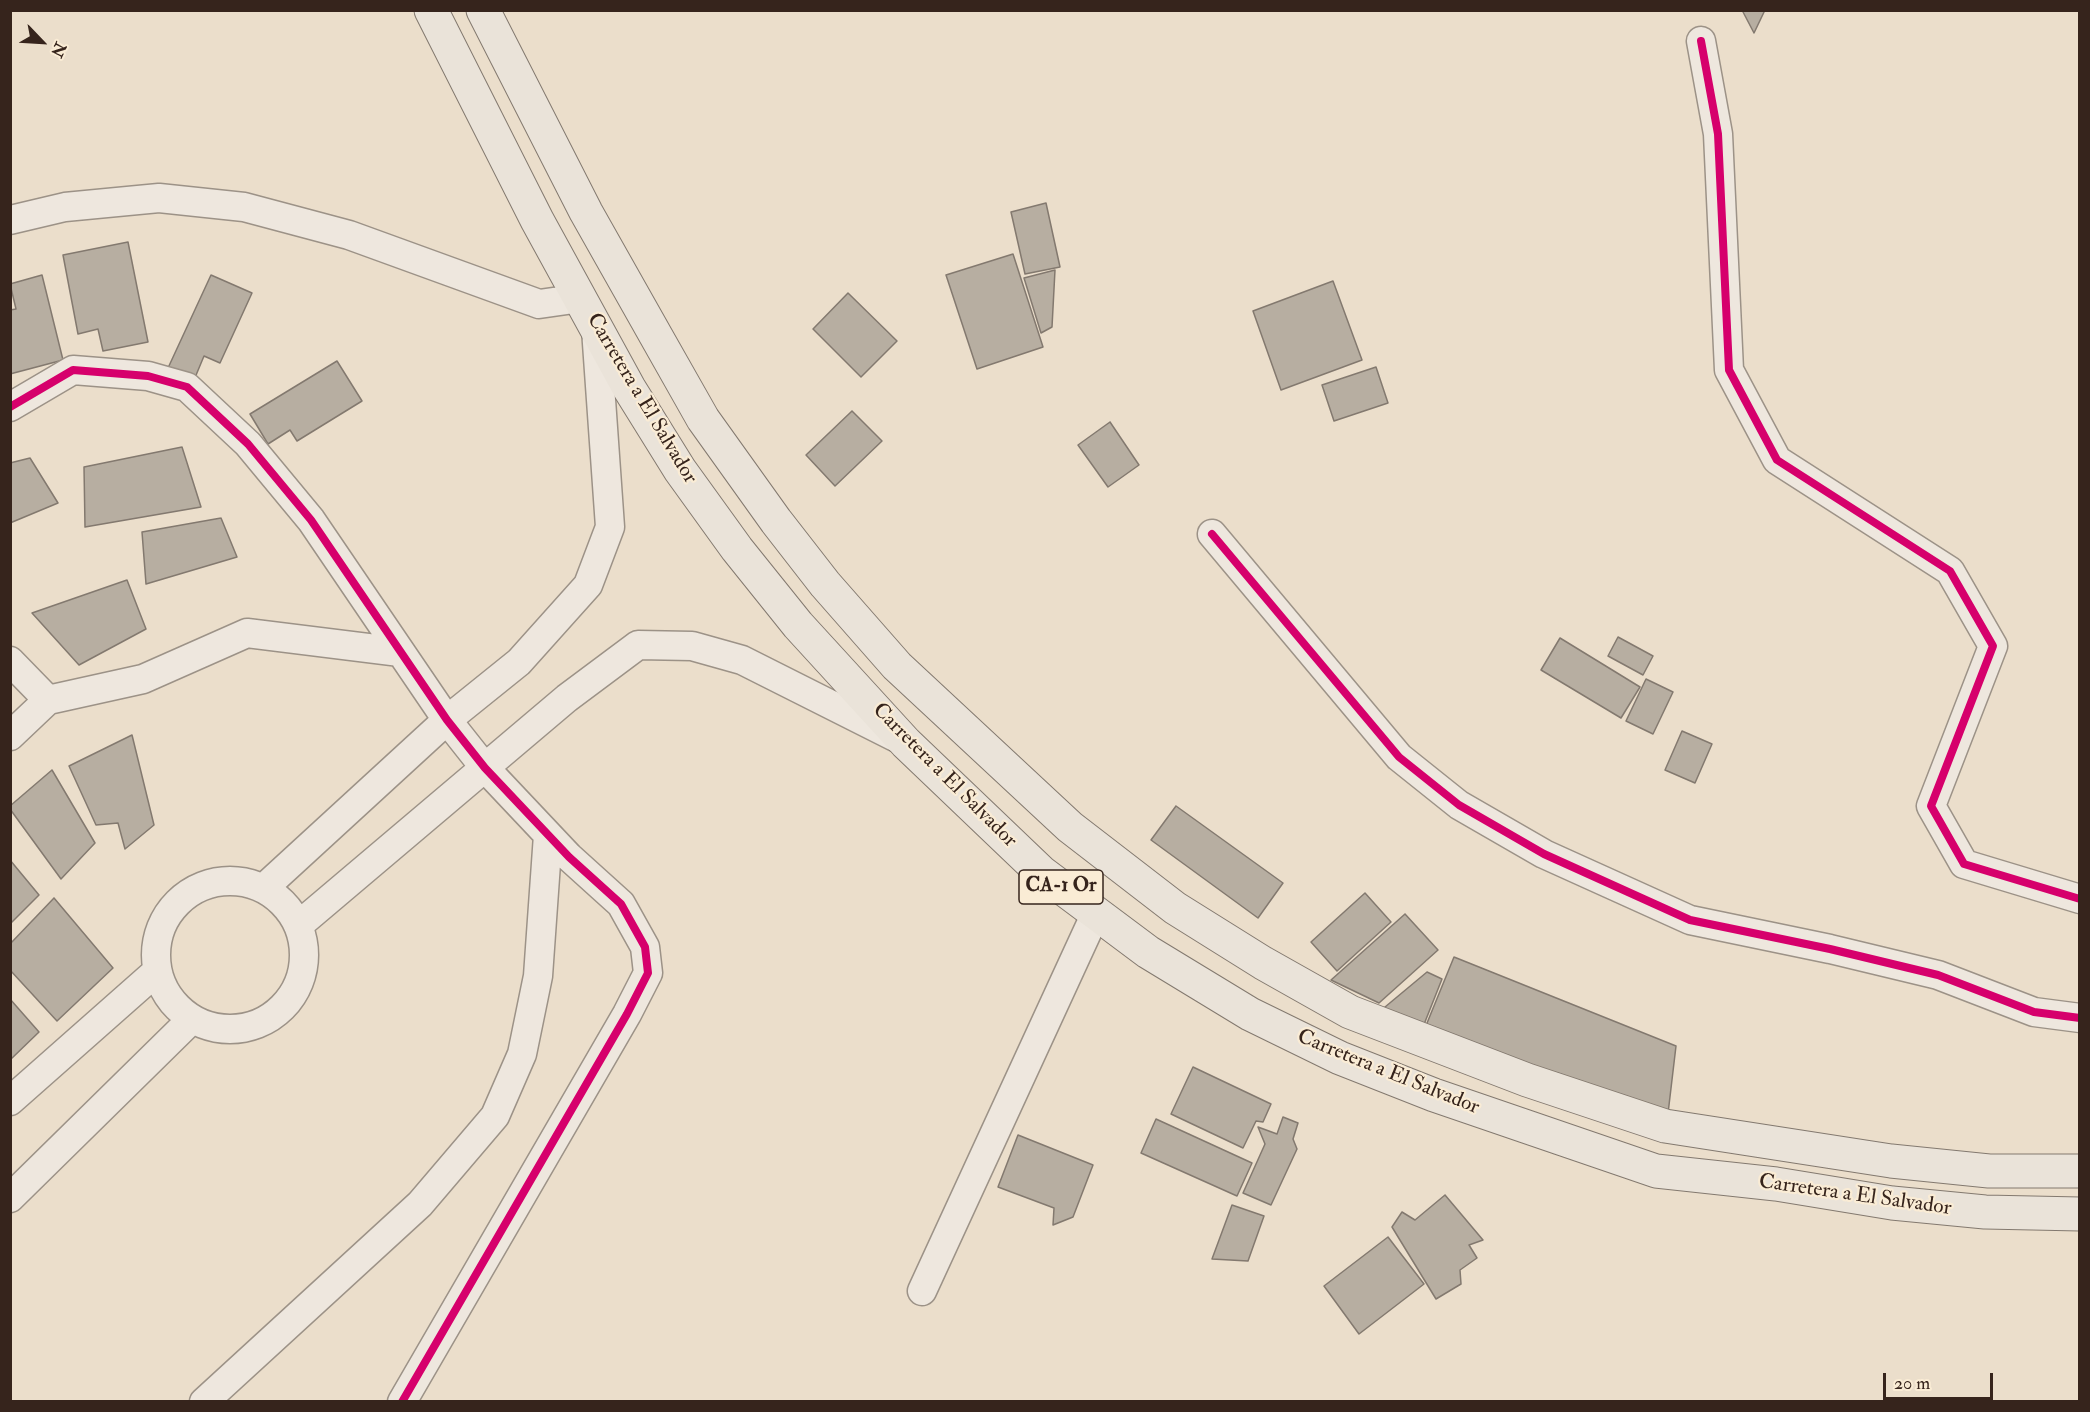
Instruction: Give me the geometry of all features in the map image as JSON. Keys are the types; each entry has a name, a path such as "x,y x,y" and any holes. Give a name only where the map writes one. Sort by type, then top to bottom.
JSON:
{"highway":[{"name":"Carretera a El Salvador","path":"431,10 537,220 596,327 680,470 737,549 798,625 906,742 1041,872 1148,952 1250,1014 1340,1058 1434,1095 1656,1171 1776,1185 1892,1203 1985,1212 2079,1214"},
{"name":"Carretera a El Salvador","path":"483,10 586,212 703,419 776,521 825,584 897,666 1070,827 1175,908 1263,963 1350,1012 1527,1080 1665,1126 1913,1163 1989,1171 2079,1171"}],"street":[{"path":"1701,40 1718,134 1729,370 1777,460 1950,571 1993,646 1931,806 1964,864 2079,899"},
{"path":"10,220 65,207 159,198 244,207 349,235 539,304 581,298"},
{"path":"265,886 447,720 519,662 588,585 609,527 596,327"},
{"path":"10,407 73,370 148,376 187,387 249,444 311,519 447,720 485,768 548,835 621,904 645,947 648,973 402,1401"},
{"path":"1212,534 1400,757 1459,805 1544,854 1690,920 1830,948 1938,975 2034,1012 2079,1018"},
{"path":"10,736 48,700 143,679 247,633 400,652"},
{"path":"300,924 567,698 638,645 692,646 742,660 906,742"},
{"path":"10,661 48,700"},
{"path":"204,1401 420,1204 495,1116 522,1054 538,976 548,835"},
{"path":"223,879 265,886 285,901 300,924 305,962 293,997 264,1023 227,1031 191,1020 176,1007 164,991 156,972 159,930 183,895 223,879"},
{"path":"922,1292 1096,913"},
{"path":"10,1101 156,972"},
{"path":"10,1198 191,1020"}],"building":[{"path":"1742,10 1765,10 1754,33"},
{"path":"1046,203 1060,267 1025,274 1011,212"},
{"path":"128,242 148,342 103,351 98,329 78,334 63,255"},
{"path":"1013,254 1043,347 977,369 946,275"},
{"path":"1055,270 1052,327 1041,333 1024,278"},
{"path":"42,275 63,360 10,374 10,310 16,309 10,284"},
{"path":"211,275 252,293 220,363 204,356 194,380 168,368"},
{"path":"1333,281 1362,360 1281,390 1253,311"},
{"path":"848,293 897,341 861,377 813,329"},
{"path":"337,361 362,401 297,441 290,430 268,444 250,414"},
{"path":"1376,367 1388,403 1334,421 1322,385"},
{"path":"852,411 882,441 835,486 806,455"},
{"path":"1110,422 1139,465 1108,487 1078,445"},
{"path":"182,447 201,507 85,527 84,467"},
{"path":"30,458 58,503 10,523 10,463"},
{"path":"221,518 237,557 146,584 142,532"},
{"path":"127,580 146,629 79,665 32,613"},
{"path":"1618,637 1653,656 1643,675 1608,656"},
{"path":"1560,638 1640,687 1621,718 1541,670"},
{"path":"1646,679 1673,692 1653,734 1626,721"},
{"path":"1682,731 1712,744 1695,783 1665,770"},
{"path":"132,735 154,825 125,849 118,823 96,825 69,766"},
{"path":"52,770 95,843 61,879 10,809 10,806"},
{"path":"1176,806 1283,883 1258,918 1151,840"},
{"path":"10,860 39,895 10,924"},
{"path":"1365,893 1391,922 1337,971 1311,942"},
{"path":"54,898 113,968 57,1021 10,970 10,944"},
{"path":"1405,914 1438,950 1379,1003 1331,980"},
{"path":"1454,957 1676,1046 1667,1122 1425,1028"},
{"path":"1427,972 1442,979 1419,1037 1373,1017"},
{"path":"10,999 39,1032 10,1060"},
{"path":"1193,1067 1271,1104 1263,1122 1256,1121 1243,1148 1171,1114"},
{"path":"1283,1117 1298,1123 1293,1139 1297,1149 1271,1205 1243,1193 1265,1144 1258,1127 1277,1134"},
{"path":"1156,1119 1252,1163 1237,1196 1141,1153"},
{"path":"1018,1135 1093,1165 1073,1217 1053,1225 1054,1208 998,1187"},
{"path":"1445,1195 1483,1240 1469,1245 1477,1258 1460,1270 1461,1284 1436,1299 1392,1227 1402,1212 1415,1220"},
{"path":"1232,1205 1264,1216 1248,1261 1212,1259"},
{"path":"1388,1237 1424,1284 1359,1334 1324,1286"}],"cycle path":[{"path":"1701,41 1718,134 1729,370 1777,460 1950,571 1993,646 1931,806 1964,864 2080,899"},
{"path":"10,407 73,370 148,376 187,387 248,444 311,520 447,720 485,768 569,857 621,904 645,947 648,973 627,1014 402,1402"},
{"path":"1212,534 1399,757 1459,805 1544,854 1690,920 1830,949 1938,975 2034,1012 2080,1018"}]}
